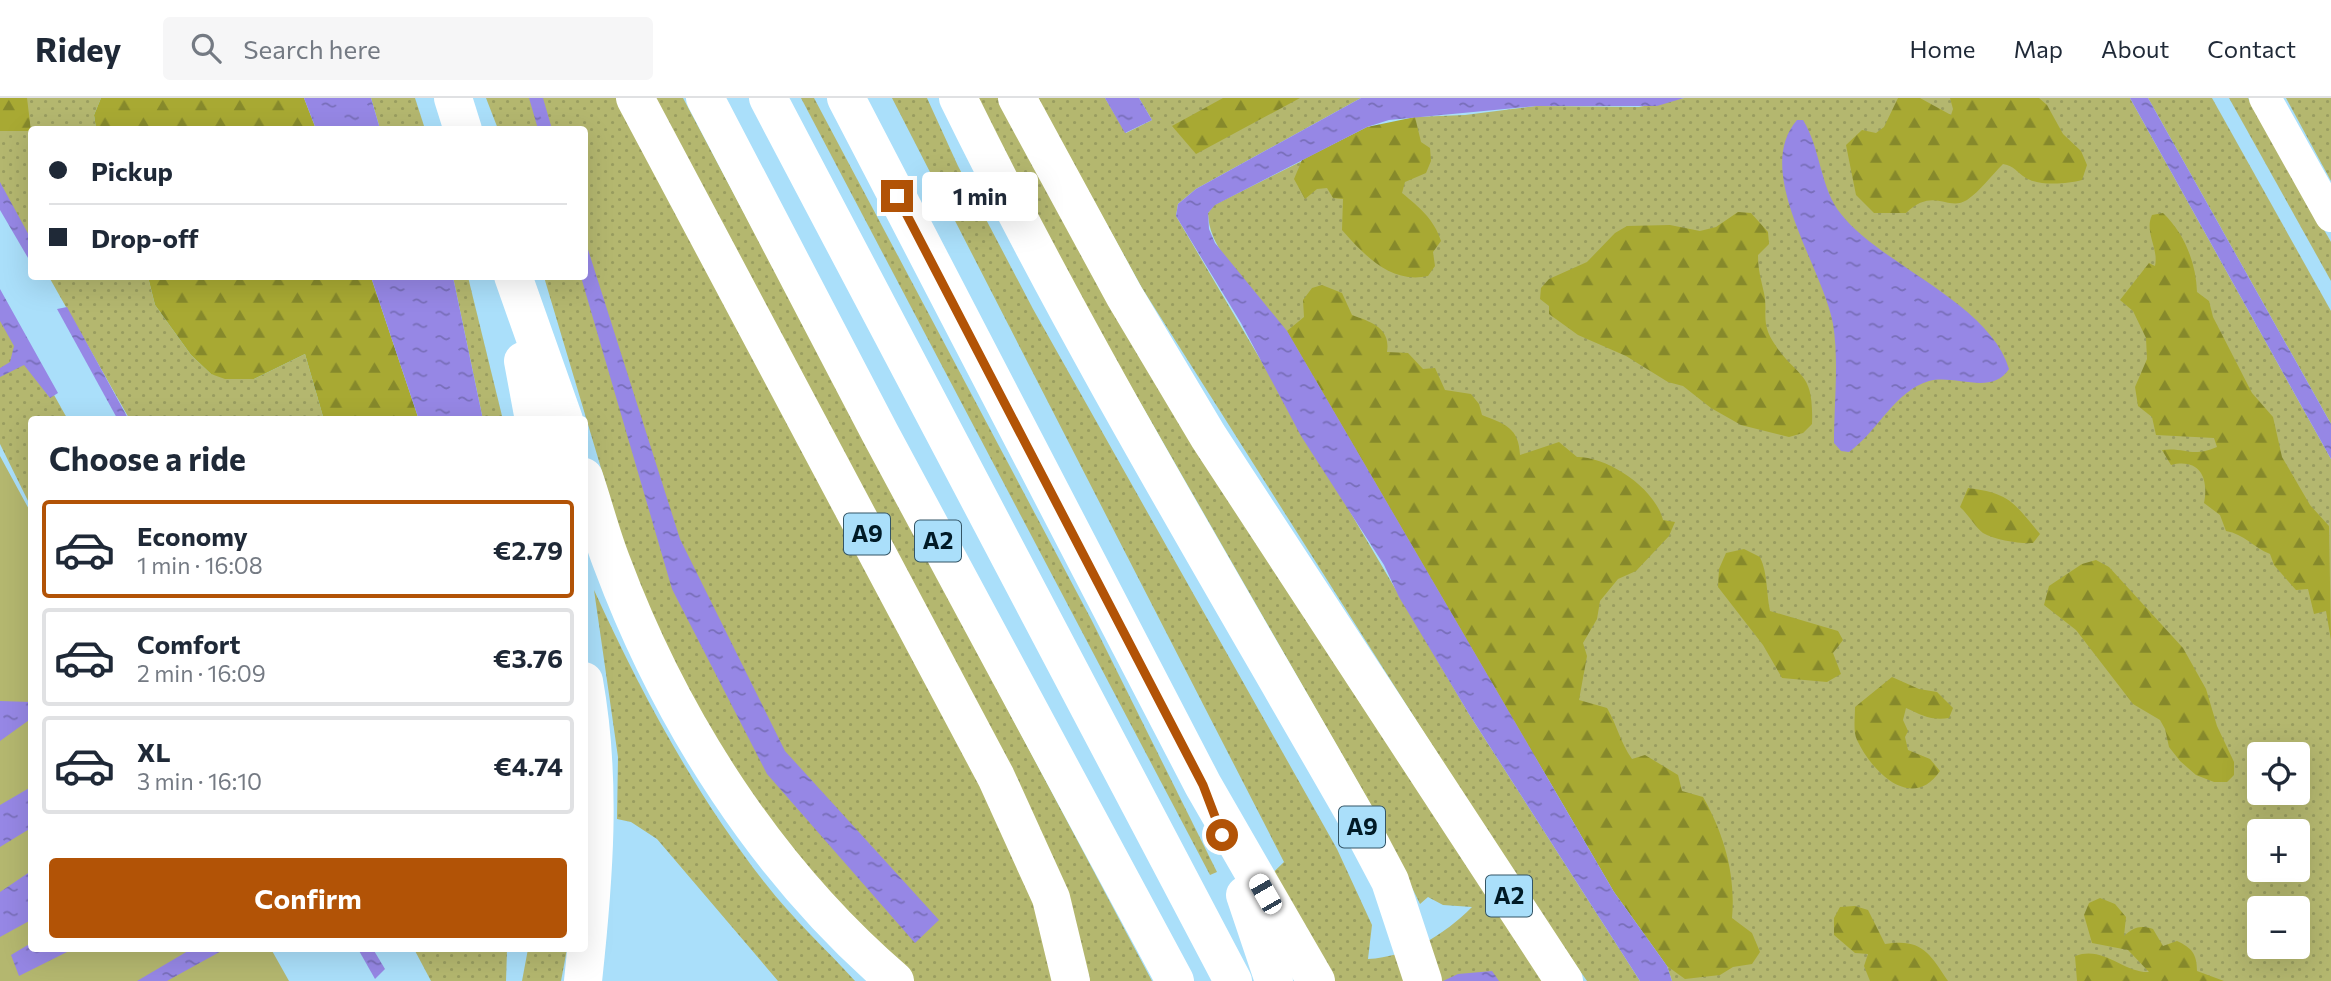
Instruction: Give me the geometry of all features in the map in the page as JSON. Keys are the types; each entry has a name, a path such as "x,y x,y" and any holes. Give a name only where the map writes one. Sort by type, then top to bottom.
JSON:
{"highway":[{"path":"453,98 462,126"},
{"name":"A9","path":"635,98 996,777 1051,898 1071,981"},
{"name":"A2","path":"705,98 880,433 1175,981"},
{"name":"A2","path":"768,98 1233,981"},
{"path":"846,98 1203,785 1315,981"},
{"name":"A9","path":"958,98 1028,236 1115,394 1390,881 1410,934 1423,981"},
{"name":"A2","path":"1017,98 1124,295 1208,436 1560,978"},
{"path":"508,280 533,416"},
{"path":"514,280 563,416"},
{"path":"588,489 612,564 638,623 669,691 704,751 750,824 789,872 830,920 895,981"},
{"path":"588,704 597,827 588,926"},
{"path":"1203,785 1261,935 1274,981"},
{"path":"583,981 586,952"}],"street":[{"path":"2265,98 2331,216"}],"green space":[{"path":"0,98 101,98 94,115 96,126 28,126 28,240 0,190"},
{"path":"0,98 27,98 30,126 28,126 28,131 0,131"},
{"path":"101,98 304,98 315,126 96,126 94,115"},
{"path":"371,98 415,98 424,126 379,126"},
{"path":"486,98 683,98 1152,981 913,981 829,898 717,748 635,582 588,424 588,416 585,416 545,280 588,280 588,126 497,126"},
{"path":"801,98 814,98 1091,619 1217,872 1210,875"},
{"path":"892,98 927,98 958,166 1033,309 1337,849 1372,925 1368,959 1397,954 1424,943 1450,927 1472,907 1443,905 1428,897 1420,904 1375,812 1070,280 978,98 1000,98 1545,981 1295,981 1257,888 1284,862"},
{"path":"1037,98 1105,98 1126,133 1152,120 1139,98 1361,98 1196,189 1178,204 1176,216 1469,714 1640,981 1587,981 1520,884 1142,288"},
{"path":"1223,98 1300,98 1196,154 1172,126"},
{"path":"1684,98 2130,98 2331,459 2331,981 1672,981 1667,966 1541,767 1257,297 1219,248 1210,226 1208,213 1214,205 1316,154 1415,117 1465,115 1536,106 1639,107"},
{"path":"1898,98 1920,98 1951,115 1953,109 1950,98 2039,98 2047,105 2063,134 2081,151 2087,165 2082,180 2061,183 2032,181 2003,164 1977,192 1960,203 1932,200 1916,205 1906,213 1874,213 1856,195 1846,145 1862,130 1876,133 1884,127"},
{"path":"2148,98 2212,98 2331,311 2331,424"},
{"path":"2229,98 2248,98 2331,242 2331,281"},
{"path":"2286,98 2331,98 2331,181"},
{"path":"1415,117 1421,142 1430,148 1431,161 1426,173 1405,182 1402,193 1430,220 1441,241 1433,252 1435,266 1428,276 1415,277 1402,276 1380,266 1351,240 1342,230 1343,199 1333,198 1327,188 1317,189 1305,199 1294,179 1302,160 1367,127"},
{"path":"1738,212 1751,213 1768,232 1769,244 1758,255 1767,327 1781,353 1807,383 1810,393 1812,424 1803,433 1789,437 1741,425 1711,408 1683,386 1668,382 1626,356 1578,335 1549,314 1549,306 1540,299 1541,288 1549,279 1587,262 1615,233 1627,226 1670,225 1700,231 1716,227"},
{"path":"2163,213 2183,239 2194,270 2197,292 2209,301 2213,317 2252,393 2273,417 2282,457 2310,505 2329,526 2331,640 2326,611 2314,614 2308,589 2296,590 2274,565 2270,554 2226,531 2220,515 2204,503 2205,486 2200,472 2189,464 2171,465 2162,450 2201,452 2217,447 2214,438 2156,435 2152,417 2138,406 2135,387 2147,359 2146,338 2133,311 2120,300 2149,263 2155,266 2150,221 2152,215"},
{"path":"51,280 149,280 155,305 191,355 211,374 254,379 305,354 323,416 128,416"},
{"path":"149,280 372,280 418,416 323,416 305,354 254,379 225,379 211,374 191,355 155,305"},
{"path":"454,280 469,280 502,416 482,416"},
{"path":"1322,285 1342,293 1352,315 1372,323 1383,332 1387,352 1408,353 1423,369 1435,368 1445,390 1471,394 1479,404 1482,415 1504,424 1514,433 1520,455 1559,442 1577,457 1602,462 1629,476 1651,497 1663,520 1675,522 1669,536 1636,571 1618,579 1600,601 1597,619 1583,643 1587,656 1579,700 1607,708 1632,759 1645,755 1678,775 1682,791 1703,797 1717,825 1727,855 1732,886 1732,918 1752,933 1760,952 1752,964 1733,967 1720,975 1685,979 1667,966 1614,892 1287,331 1304,317 1303,300 1312,288"},
{"path":"0,298 66,416 28,416 28,501 0,444"},
{"path":"0,456 28,507 28,952 273,952 289,981 0,981"},
{"path":"1968,488 1993,493 2010,501 2040,534 2033,543 2028,543 2001,540 1983,533 1960,507"},
{"path":"1744,549 1760,557 1763,563 1770,611 1838,631 1843,640 1833,653 1841,674 1827,682 1782,678 1763,645 1718,587 1719,569 1726,553"},
{"path":"2096,560 2109,567 2183,648 2206,689 2217,726 2234,762 2234,775 2227,782 2214,782 2196,775 2180,761 2169,747 2160,720 2133,704 2076,630 2044,605 2049,586 2082,564"},
{"path":"594,590 650,705 715,814 775,896 855,981 778,981 657,839 631,822 617,819 618,757"},
{"path":"1892,677 1919,689 1937,692 1953,708 1949,718 1937,719 1906,708 1903,720 1908,731 1905,737 1908,750 1930,759 1940,771 1929,783 1917,788 1905,788 1882,775 1856,737 1855,707"},
{"path":"2100,898 2115,904 2126,917 2124,936 2137,928 2153,929 2163,946 2177,941 2190,949 2195,956 2197,971 2224,981 2077,981 2075,956 2085,954 2104,956 2131,968 2149,972 2128,950 2092,943 2084,915 2089,903"},
{"path":"1855,906 1868,910 1885,944 1907,943 1923,949 1948,981 1870,981 1864,966 1868,954 1855,953 1834,935 1834,918 1840,907"},
{"path":"416,952 507,952 506,981 431,981"},
{"path":"527,952 566,952 561,981 522,981"}],"water":[{"path":"304,98 371,98 379,126 315,126"},
{"path":"529,98 543,98 551,126 537,126"},
{"path":"1105,98 1139,98 1152,120 1125,133"},
{"path":"1361,98 1684,98 1657,106 1536,106 1389,120 1367,127 1215,205 1208,213 1209,229 1215,243 1287,331 1614,892 1667,966 1672,981 1640,981 1469,714 1399,597 1384,565 1301,436 1241,323 1176,216 1178,204 1196,189"},
{"path":"2130,98 2148,98 2331,424 2331,459"},
{"path":"1797,120 1803,120 1809,131 1824,180 1841,214 1859,233 1958,304 1980,324 1998,345 2009,369 2002,377 1983,383 1939,380 1917,386 1896,403 1849,452 1841,451 1834,443 1836,367 1833,324 1786,192 1782,166 1785,141"},
{"path":"0,182 28,233 28,258 0,210"},
{"path":"588,249 680,539 785,751 939,920 915,943 767,774 672,589 582,280 588,280"},
{"path":"372,280 454,280 482,416 418,416"},
{"path":"0,289 58,393 50,398 24,365 0,377 0,368 10,362 14,346 0,321"},
{"path":"67,307 127,416 116,416 57,309"},
{"path":"0,701 28,702 28,721 0,741"},
{"path":"28,789 28,830 0,847 0,805"},
{"path":"28,873 28,922 0,937 0,892"},
{"path":"28,945 28,952 67,952 19,976 11,955"},
{"path":"186,952 220,952 167,981 137,981"},
{"path":"360,952 375,952 385,969 375,979"},
{"path":"1492,971 1499,981 1443,981 1458,974"}],"route":[{"path":"897,196 1203,785 1222,835"}]}
